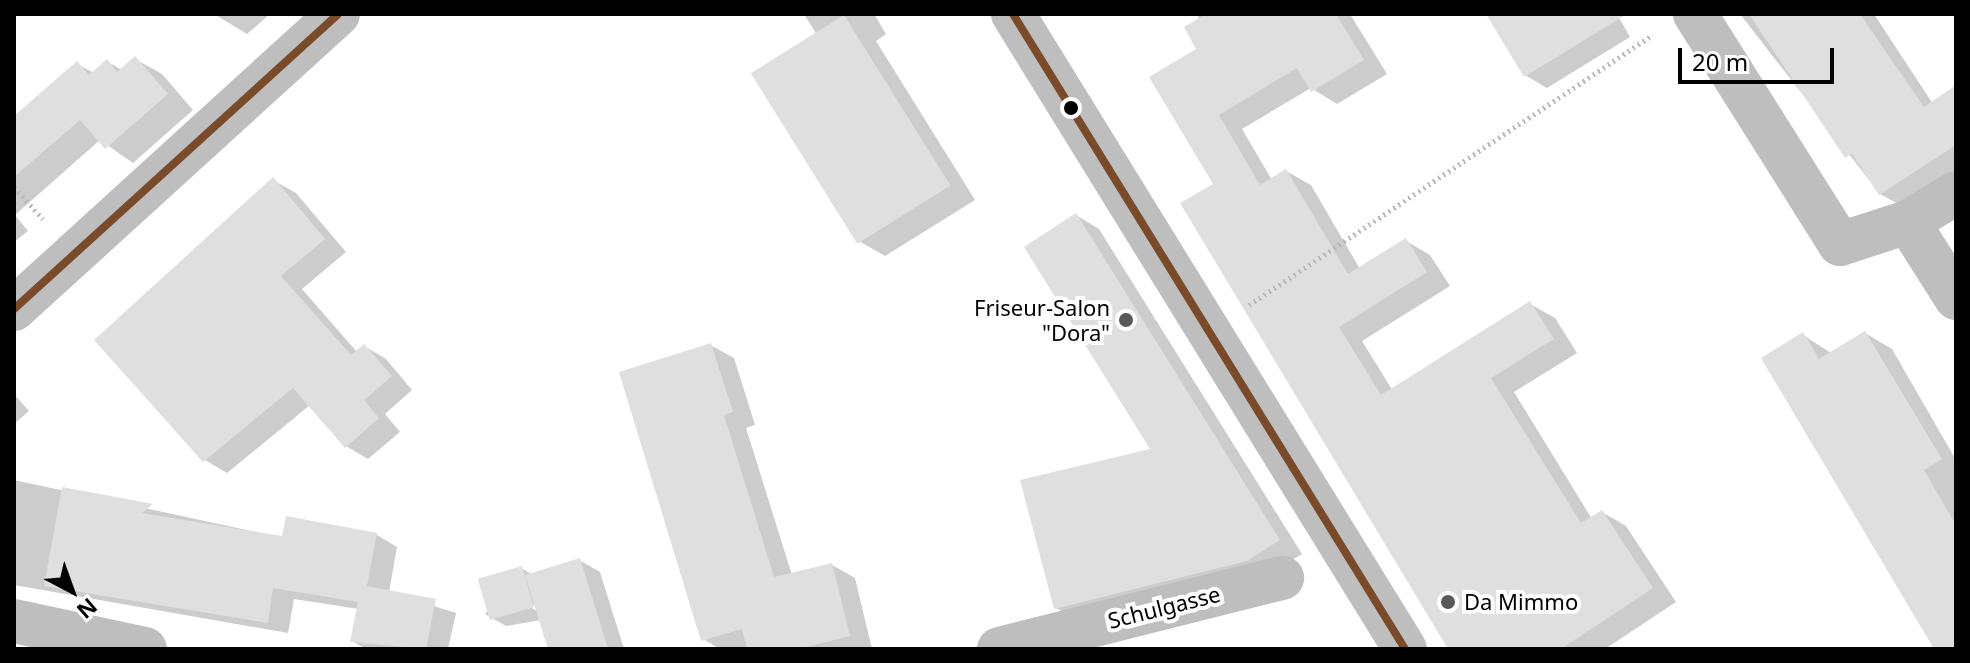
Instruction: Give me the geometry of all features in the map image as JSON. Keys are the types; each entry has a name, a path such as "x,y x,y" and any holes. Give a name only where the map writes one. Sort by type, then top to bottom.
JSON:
{"street":[{"path":"14,309 338,14"},
{"path":"1013,14 1207,333 1405,649"},
{"path":"1676,23 1840,244 1908,222 1956,193"},
{"path":"1908,222 1956,298"},
{"name":"Schulgasse","path":"999,649 1282,578"},
{"path":"21,632 145,649"}],"path":[{"path":"1207,333 1676,23"}],"building":[{"path":"1206,14 1336,14 1364,60 1311,92 1297,68 1219,115 1260,185 1286,169 1348,274 1406,238 1427,272 1339,327 1381,395 1530,301 1554,339 1491,378 1581,523 1602,510 1653,588 1561,649 1448,649 1180,203 1213,184 1149,77 1196,49 1184,27"},
{"path":"1486,14 1627,14 1524,77"},
{"path":"1749,14 1860,14 1924,107 1956,85 1956,145 1879,195 1852,154 1845,158"},
{"path":"844,15 951,185 857,244 751,73"},
{"path":"135,56 168,94 105,149 80,120 14,177 14,116 77,61 89,75 107,59 117,72"},
{"path":"273,177 325,239 281,276 351,355 364,344 392,376 364,400 379,418 345,448 293,388 203,462 94,340"},
{"path":"1076,213 1280,540 1247,561 1054,609 1020,480 1150,449 1024,247"},
{"path":"1865,331 1942,459 1924,470 1956,525 1956,649 1934,649 1761,358 1803,332 1819,359"},
{"path":"711,343 733,412 724,415 774,577 832,563 850,636 798,649 747,649 742,629 701,641 619,372"},
{"path":"62,487 153,504 142,513 282,536 286,516 377,533 367,586 436,599 426,649 350,642 358,602 273,588 268,623 44,586"},
{"path":"580,558 608,649 548,649 525,575"},
{"path":"522,566 534,607 490,620 478,579"}],"transit line":[{"path":"14,309 338,14"},
{"path":"1013,14 1405,649"}],"place":[{"name":"Friseur-Salon \"Dora\"","path":"1126,320"},
{"name":"Da Mimmo","path":"1448,602"}]}
